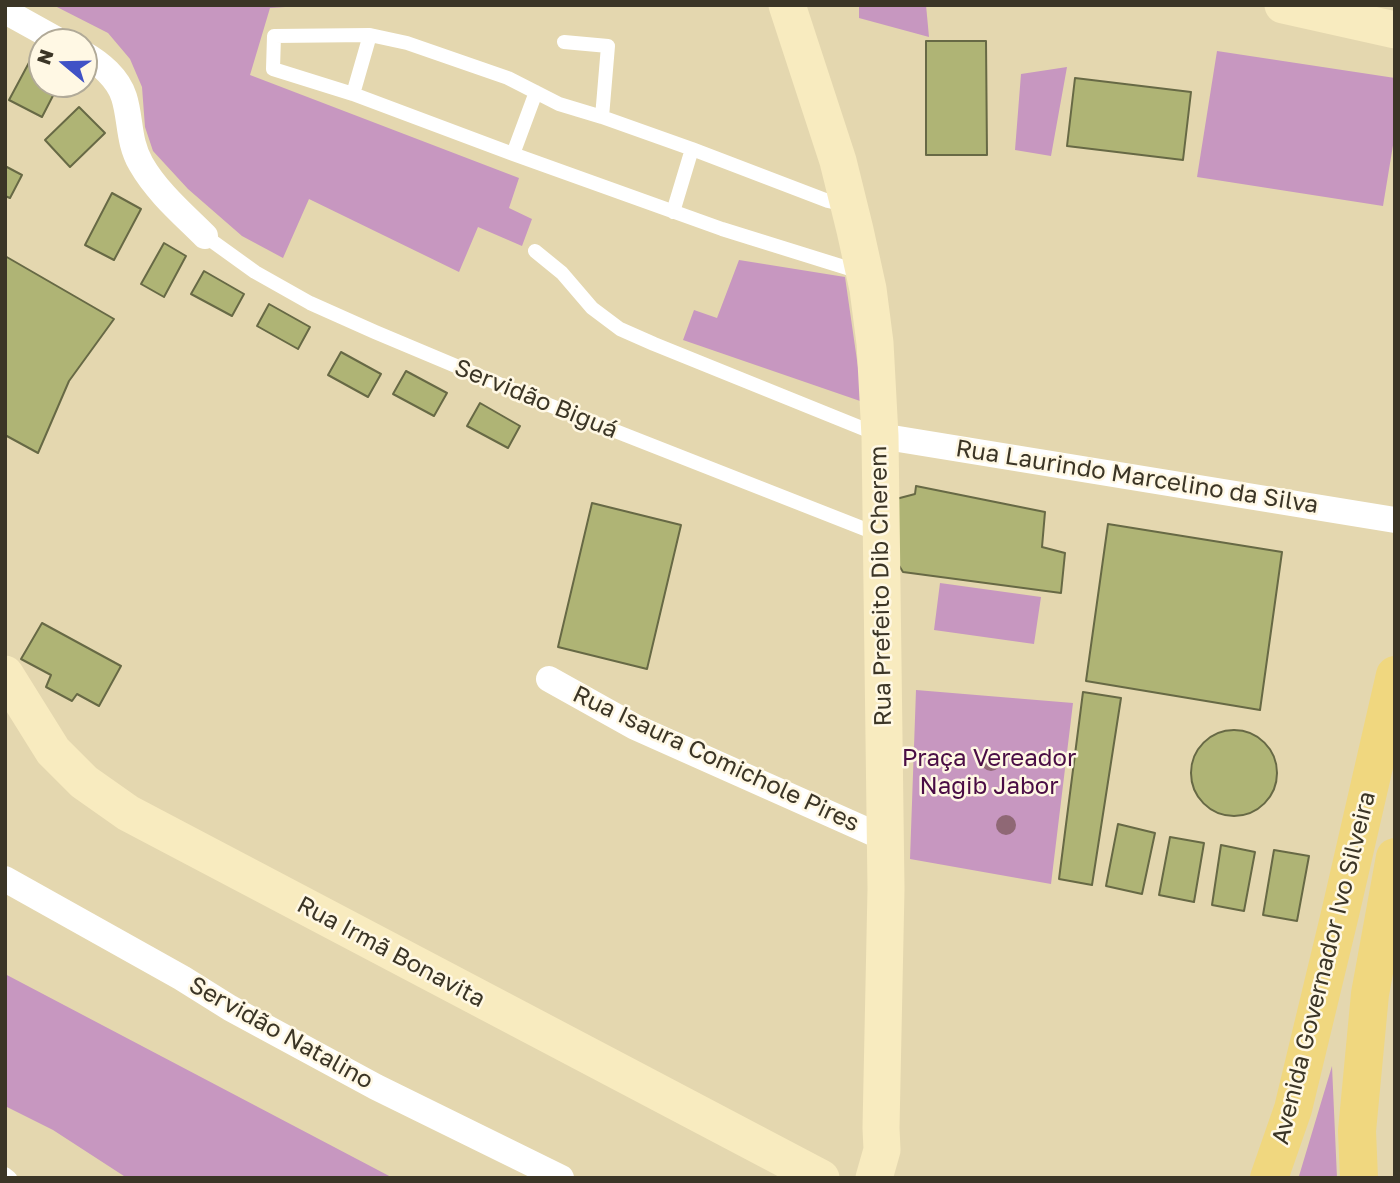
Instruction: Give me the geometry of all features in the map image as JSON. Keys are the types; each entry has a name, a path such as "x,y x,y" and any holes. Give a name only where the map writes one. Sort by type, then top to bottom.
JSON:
{"main road":[{"name":"Rua Prefeito Dib Cherem","path":"786,5 838,161 864,273 875,343 880,436 886,889 881,1128 883,1150 874,1178"},
{"path":"1283,5 1395,30"},
{"name":"Rua Irmã Bonavita","path":"5,674 53,751 84,782 128,813 821,1178"},
{"name":"Avenida Governador Ivo Silveira","path":"1269,1178 1293,1109 1395,675"},
{"name":"Avenida Governador Ivo Silveira","path":"1359,1178 1357,1131 1370,994 1395,857"}],"street":[{"path":"9,5 5,12 35,28"},
{"path":"98,63 111,75 123,95 130,135 140,163 164,195 205,236"},
{"name":"Rua Laurindo Marcelino da Silva","path":"880,436 1395,520"},
{"name":"Rua Isaura Comichole Pires","path":"549,679 635,727 884,838"},
{"name":"Servidão Natalino","path":"5,879 182,978 230,1008 376,1087 561,1178"}],"lane":[{"path":"849,206 828,201 692,149 559,104 508,78 407,43 370,35 274,36 273,69 353,94 722,229 864,273"},
{"path":"353,94 370,35"},
{"path":"564,42 608,46 602,117"},
{"path":"513,154 536,92"},
{"path":"673,212 692,149"},
{"name":"Servidão Biguá","path":"205,236 255,272 310,303 375,332 544,403 881,536"},
{"path":"535,251 562,273 592,308 620,329 880,436"},
{"path":"5,1174 10,1178"}],"green space":[{"path":"53,5 316,5 270,8 250,75 519,178 509,208 532,219 522,246 478,227 459,272 309,199 283,258 242,236 188,189 153,151 145,127 142,87 130,59 108,33"},
{"path":"859,5 926,5 929,37 859,18"},
{"path":"1217,51 1395,78 1395,133 1383,206 1197,177"},
{"path":"1067,67 1051,156 1015,150 1021,74"},
{"path":"739,260 845,277 863,402 683,340 694,310 717,318"},
{"path":"940,583 1041,597 1034,644 934,630"},
{"name":"Praça Vereador Nagib Jabor","path":"916,690 1073,703 1051,884 910,859"},
{"path":"5,974 393,1178 127,1178 53,1130 5,1106"},
{"path":"1332,1066 1337,1178 1298,1178 1299,1176"}],"building":[{"path":"926,41 986,41 987,155 926,155"},
{"path":"28,64 28,98 52,98 42,117 9,100"},
{"path":"1075,78 1191,92 1183,160 1067,146"},
{"path":"79,107 105,133 70,167 45,140"},
{"path":"5,166 22,175 10,198 5,196"},
{"path":"112,193 141,209 114,260 85,245"},
{"path":"164,243 186,256 164,297 141,284"},
{"path":"5,256 114,319 69,381 38,453 5,435"},
{"path":"204,271 244,294 232,316 191,294"},
{"path":"269,304 310,327 298,349 257,326"},
{"path":"341,352 381,374 368,397 328,375"},
{"path":"406,371 447,393 434,416 393,394"},
{"path":"480,403 520,426 508,448 467,426"},
{"path":"916,486 1045,512 1042,547 1065,553 1061,593 903,572 898,564 896,499 915,494"},
{"path":"592,503 681,525 647,669 558,647"},
{"path":"1108,524 1282,552 1260,710 1086,681"},
{"path":"42,623 121,666 99,706 77,694 72,701 46,687 51,675 21,659"},
{"path":"1083,692 1121,698 1092,885 1059,879"},
{"path":"1234,730 1251,733 1265,742 1274,756 1277,773 1274,790 1265,804 1251,813 1234,816 1217,813 1203,804 1194,790 1191,773 1194,756 1203,742 1217,733"},
{"path":"1118,824 1155,833 1142,894 1106,886"},
{"path":"1170,837 1204,843 1194,902 1159,895"},
{"path":"1221,845 1255,852 1244,911 1212,905"},
{"path":"1274,850 1309,856 1297,921 1263,915"}]}
